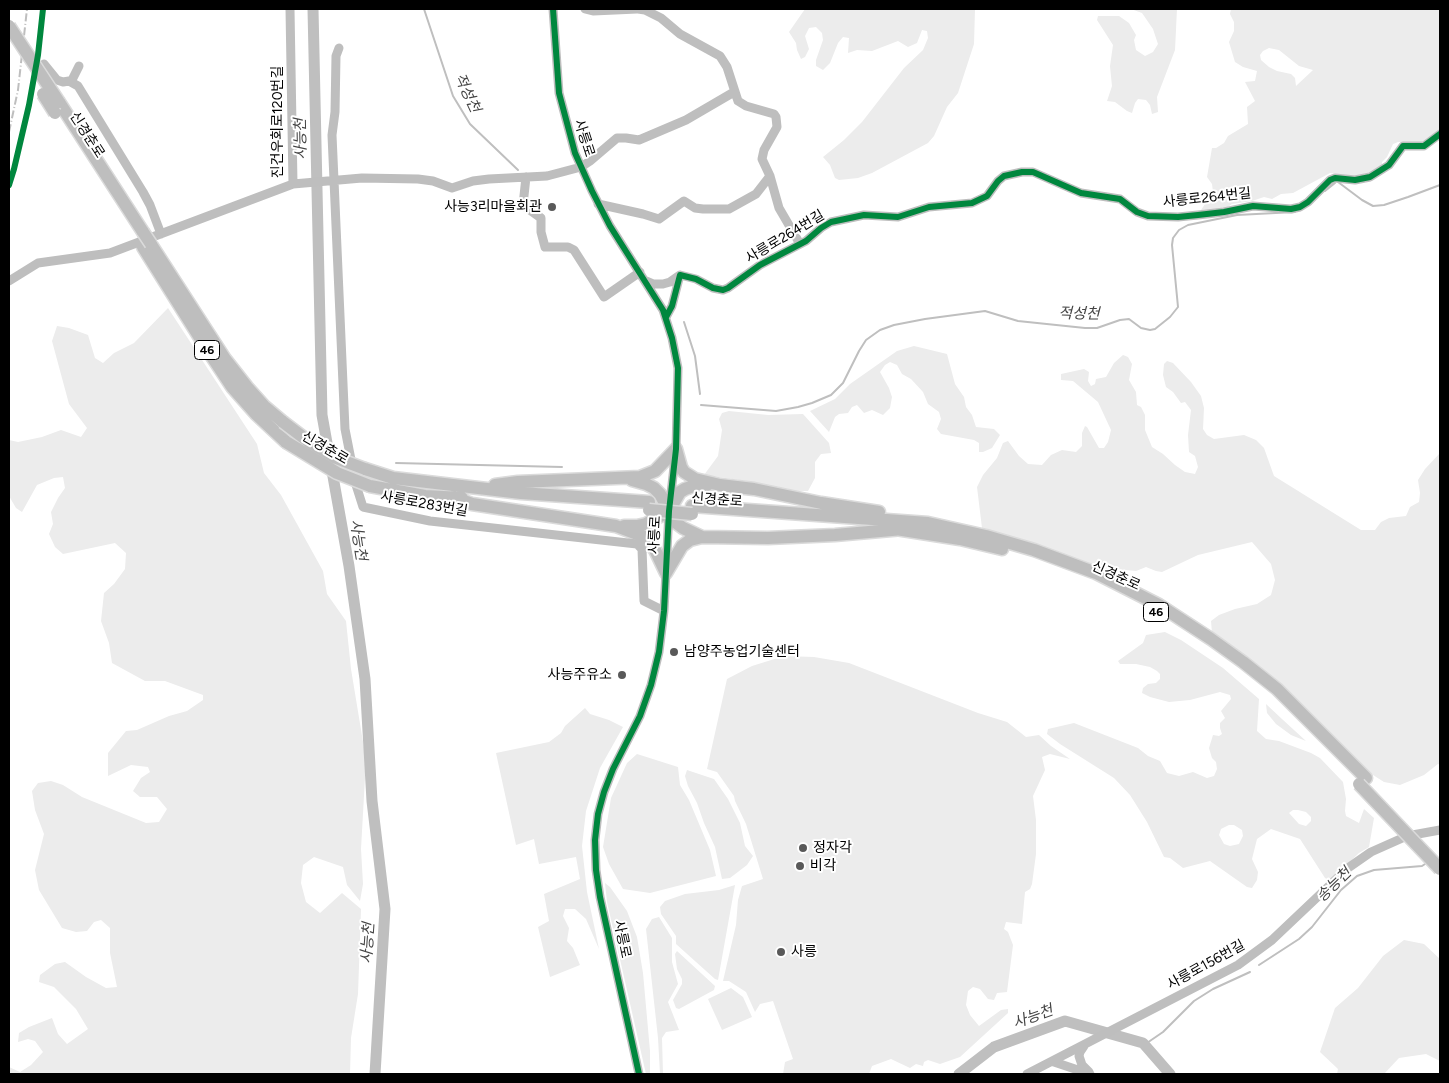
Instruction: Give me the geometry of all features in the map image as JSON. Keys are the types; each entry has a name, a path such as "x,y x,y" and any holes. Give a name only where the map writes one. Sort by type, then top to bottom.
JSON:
{"highway":[{"name":"신경춘로","path":"9,26 57,108 139,234 226,359 252,393 308,442 336,458 393,478 649,506 903,529 1012,551 1064,569 1121,594 1172,621 1246,672 1282,704 1440,858"},
{"name":"신경춘로","path":"9,42 57,108"},
{"name":"신경춘로","path":"147,246 207,349 232,387 256,414 286,442 337,473 370,486 425,496 649,506"},
{"path":"476,487 518,482 623,479 649,475 662,465 676,449"},
{"path":"676,449 680,467 684,472 695,478 720,485"},
{"path":"623,479 646,484 654,488 660,494 676,522 683,528 702,537"},
{"path":"453,497 472,504 616,526 637,526 646,524 669,511 680,492 685,489 699,484 720,485 754,489 821,503 885,513 928,523"},
{"name":"신경춘로","path":"692,510 928,523 986,536 1034,550 1096,573 1159,605 1211,639 1276,689 1362,781 1440,869"},
{"path":"616,526 642,536 649,541 666,573"},
{"path":"666,573 682,546 690,540 702,537 768,538 903,529"}],"street":[{"name":"진건우회로120번길","path":"9,281 38,263 110,253 294,184 290,9"},
{"name":"사릉로","path":"553,9 559,93 571,140 598,204 610,226 657,298 666,317 678,368 676,449 669,511 664,611 659,652 651,685 635,727 608,780 598,814 594,840 600,897 639,1074"},
{"path":"585,9 594,11 637,9 645,10 661,18 680,34 720,56 727,67 734,92 741,104 770,111 776,117 777,127 762,154 763,164 770,176 779,208 800,244"},
{"name":"사릉로283번길","path":"339,48 336,56 335,112 332,135 345,429 356,485 363,507 430,521 637,544 642,549 644,601 664,611"},
{"path":"44,64 57,80 72,82 78,86 150,205 161,234"},
{"path":"72,82 79,66"},
{"path":"294,184 362,178 418,179 433,181 452,188 481,180 547,176 581,167 596,157 617,138 636,140 657,133 699,114 734,92"},
{"name":"사릉로264번길","path":"680,275 723,290 760,265 800,244 826,224 855,216 898,217 921,209 978,201 987,196 1000,178 1022,172 1037,173 1071,189 1088,194 1120,199 1137,212 1148,216 1178,217 1224,212 1253,206 1295,209 1308,202 1330,180 1335,178 1355,180 1370,177 1389,165 1403,146 1424,146 1440,134"},
{"path":"598,204 659,219 684,202 695,208 729,209 756,194 770,176"},
{"path":"526,177 523,205 540,218 545,247 568,247 574,250 604,297 640,272"},
{"path":"646,281 653,284 663,284 670,282 680,275"},
{"path":"666,317 672,306 680,275"},
{"name":"사릉로156번길","path":"1088,1043 1224,973 1253,955 1280,933 1341,874 1365,856 1407,836 1440,830"},
{"path":"1028,1074 1088,1043"},
{"path":"1088,1043 1082,1048 1079,1056 1082,1065 1091,1074"},
{"path":"1054,1062 1091,1074"}],"shaded area":[{"path":"805,9 975,9 974,44 958,93 947,107 934,136 928,143 872,173 858,178 839,180 835,178 830,165 823,157 862,122 904,68 923,50 928,38 927,31 922,30 917,43 908,47 898,41 872,51 857,50 848,53 849,38 843,37 838,43 830,63 823,70 816,66 816,60 823,40 822,33 816,27 809,28 805,36 809,49 805,57 801,59 796,43 789,32"},
{"path":"1131,9 1177,9 1175,50 1157,97 1158,112 1152,114 1150,105 1146,100 1138,99 1132,113 1115,102 1107,101 1112,86 1110,66 1113,45 1097,20 1098,16 1119,16 1129,23 1136,35 1134,40 1136,50 1145,56 1153,52 1158,44 1153,29 1142,13"},
{"path":"1231,9 1440,9 1440,131 1423,143 1398,142 1393,144 1387,157 1382,162 1382,166 1360,177 1330,173 1293,193 1281,194 1272,199 1264,197 1232,204 1225,209 1201,210 1213,192 1212,184 1207,177 1212,148 1216,148 1224,143 1228,136 1248,124 1247,107 1255,101 1245,82 1255,81 1257,71 1243,67 1235,62 1229,42 1234,31 1234,22 1230,14","holes":["1269,48 1279,50 1299,66 1313,70 1296,86 1295,78 1291,74 1277,71 1261,60 1260,55 1263,51"]},
{"path":"168,308 257,444 264,473 281,495 323,571 327,594 346,621 351,669 366,760 361,849 363,884 360,901 347,885 343,867 314,857 303,865 301,883 306,902 320,913 342,893 361,909 358,994 351,1038 350,1074 9,1074 9,1067 20,1072 31,1065 43,1052 35,1041 28,1039 18,1042 19,1033 29,1027 52,1018 58,1034 67,1044 88,1029 76,1009 54,987 39,982 40,975 55,964 65,962 106,988 117,987 110,953 110,928 101,920 94,922 87,931 76,932 62,928 39,890 35,870 44,834 35,810 32,791 38,783 51,781 63,785 82,797 146,823 159,822 167,809 157,797 140,797 133,791 141,778 150,772 148,767 131,765 108,776 108,753 126,731 137,730 169,716 187,711 203,700 203,695 165,681 145,681 112,663 109,643 101,621 104,593 114,584 125,569 126,553 115,543 63,554 55,547 49,534 53,524 51,512 65,488 63,477 54,478 37,485 22,512 16,508 9,496 9,440 18,442 42,437 61,430 81,437 87,428 69,404 52,341 57,326 88,335 95,358 103,363 114,353 134,343"},
{"path":"914,346 947,354 955,384 964,397 966,407 972,415 976,427 994,429 1000,435 992,448 979,452 979,443 974,440 941,434 937,429 941,419 939,412 928,404 923,392 911,379 902,374 897,365 890,362 880,372 892,397 890,408 883,415 872,410 864,413 857,405 852,407 848,413 839,414 835,417 829,432 810,411 835,399 850,384 897,351"},
{"path":"1123,355 1128,357 1132,364 1129,380 1136,392 1137,405 1141,407 1145,415 1145,430 1152,447 1175,465 1185,472 1195,474 1198,467 1195,456 1189,452 1188,435 1191,410 1185,402 1181,403 1173,392 1166,387 1163,375 1164,364 1167,361 1173,363 1201,396 1204,408 1203,429 1207,435 1214,439 1244,435 1256,440 1264,448 1274,476 1361,530 1375,530 1381,522 1389,518 1406,516 1410,507 1419,502 1418,480 1425,469 1440,453 1440,765 1438,764 1424,775 1400,785 1384,782 1362,768 1212,633 1211,621 1219,615 1257,604 1271,595 1275,580 1271,564 1252,542 1198,555 1162,572 1146,567 1136,571 1115,569 1099,571 1014,538 982,528 977,487 983,475 997,458 1003,443 1008,441 1019,456 1028,464 1042,465 1051,455 1062,450 1076,452 1082,446 1082,433 1085,426 1099,448 1104,448 1108,442 1111,430 1098,402 1073,381 1061,380 1061,374 1084,369 1089,372 1088,381 1091,386 1095,384 1096,379 1106,377 1114,363"},
{"path":"729,411 768,415 803,414 829,443 831,453 821,454 815,462 815,478 808,491 796,491 704,475 718,456 722,430 719,419 722,413"},
{"path":"1165,632 1181,640 1223,668 1259,699 1257,731 1266,739 1279,741 1320,758 1343,782 1346,816 1359,823 1364,809 1374,818 1369,847 1359,853 1330,881 1325,878 1300,839 1271,829 1257,839 1252,859 1258,872 1257,880 1252,888 1247,887 1210,861 1183,868 1170,858 1164,857 1147,822 1130,795 1114,778 1047,734 1048,729 1074,723 1138,748 1148,756 1160,761 1167,773 1179,776 1193,772 1207,778 1214,776 1217,769 1216,762 1212,758 1209,748 1213,735 1219,736 1222,734 1220,723 1225,718 1221,711 1231,699 1230,695 1220,692 1190,700 1169,702 1142,693 1143,688 1148,684 1156,683 1160,679 1160,674 1150,667 1136,664 1120,664 1118,661 1143,643 1146,635","holes":["1293,810 1306,812 1311,817 1311,821 1306,826 1299,824 1289,813","1234,825 1242,830 1243,836 1239,844 1230,846 1224,844 1219,835 1221,829"]},
{"path":"784,656 814,657 849,663 978,713 1007,722 1026,737 1039,735 1070,759 1050,754 1042,757 1045,770 1033,796 1036,820 1036,854 1032,884 1030,889 1025,892 1022,924 1006,922 1004,929 1008,932 1013,945 1007,992 997,993 994,1000 988,999 980,989 973,987 968,991 966,1005 970,1015 979,1026 1001,1010 1008,1009 1008,1013 960,1057 940,1064 928,1060 924,1062 923,1066 916,1064 910,1068 891,1059 872,1066 869,1074 783,1074 785,1062 793,1059 773,1001 760,1004 755,1012 746,992 729,981 723,981 736,925 738,900 742,886 763,879 746,824 734,796 717,772 707,769 727,679 752,666"},
{"path":"1266,704 1306,741 1291,735 1276,724 1267,713"},
{"path":"585,708 590,714 623,727 600,768 586,811 582,846 587,892 599,949 586,919 575,909 565,909 563,916 569,928 567,941 573,948 580,965 550,977 538,927 549,921 544,894 580,879 576,857 539,864 534,839 516,845 496,753 549,742 561,733 565,726"},
{"path":"637,754 678,767 680,785 689,800 710,850 716,876 650,893 623,889 609,864 603,847 611,798 627,763"},
{"path":"687,770 714,779 728,799 740,823 745,846 753,856 747,865 730,878 722,879 715,847 688,786 685,776"},
{"path":"605,883 627,911 637,937 643,973 650,1051 650,1074 646,1074 607,902"},
{"path":"735,885 718,980 676,944 676,936 661,914 660,907 665,901 685,894 719,890"},
{"path":"659,917 672,938 672,962 678,984 668,1002 679,1030 666,1032 662,1038 663,1074 660,1074 646,929 652,919"},
{"path":"1404,940 1424,944 1440,959 1440,1061 1426,1054 1399,1058 1384,1074 1337,1074 1338,1069 1320,1052 1335,1008 1358,988 1383,956"},
{"path":"677,951 715,986 714,990 679,1009 676,1008 673,1000 682,984 682,979 677,969 675,954"},
{"path":"731,988 743,997 752,1017 722,1030 708,999"}],"waterway":[{"name":"사능천","path":"313,9 322,415 349,566 365,679 372,801 385,909 375,1074"},
{"name":"적성천","path":"424,9 453,96 470,124 518,170"},
{"name":"적성천","path":"1338,182 1373,206 1384,205 1440,185"},
{"name":"적성천","path":"1325,191 1335,183"},
{"name":"적성천","path":"701,405 776,411 812,403 831,395 843,383 866,340 880,330 894,325 925,319 985,311 1018,321 1085,328 1097,328 1129,319 1141,328 1155,329 1170,317 1178,307 1172,245 1173,238 1179,230 1188,225 1237,215 1295,212"},
{"name":"적성천","path":"684,322 695,356 700,394"},
{"path":"396,463 562,467"},
{"name":"송능천","path":"1259,965 1299,939 1312,927 1341,890 1357,876 1374,870 1422,866 1428,862"},
{"name":"송능천","path":"1144,1045 1163,1032 1194,1001 1213,989 1250,972"},
{"name":"사능천","path":"959,1074 994,1047 1065,1021 1143,1043 1170,1074"}],"railway":[{"path":"9,132 18,90 27,9"}],"cycle path":[{"path":"9,185 29,105 38,55 43,9"},
{"path":"553,9 559,93 575,153 610,226 663,310 672,338 678,368 676,449 669,511 664,611 659,652 651,685 640,716 613,769 604,792 598,814 595,840 596,870 600,897 639,1074"},
{"path":"666,317 672,306 680,275 723,290 760,265 806,241 831,222 864,215 898,217 929,207 972,203 987,196 1004,176 1022,172 1033,172 1081,193 1120,199 1137,212 1148,216 1178,217 1224,212 1253,206 1291,209 1300,207 1308,202 1330,180 1335,178 1355,180 1370,177 1389,165 1403,146 1424,146 1440,134"}],"place":[{"name":"사능3리마을회관","path":"552,207"},
{"name":"남양주농업기술센터","path":"674,652"},
{"name":"사능주유소","path":"622,675"},
{"name":"정자각","path":"803,848"},
{"name":"비각","path":"800,866"},
{"name":"사릉","path":"781,952"}]}
